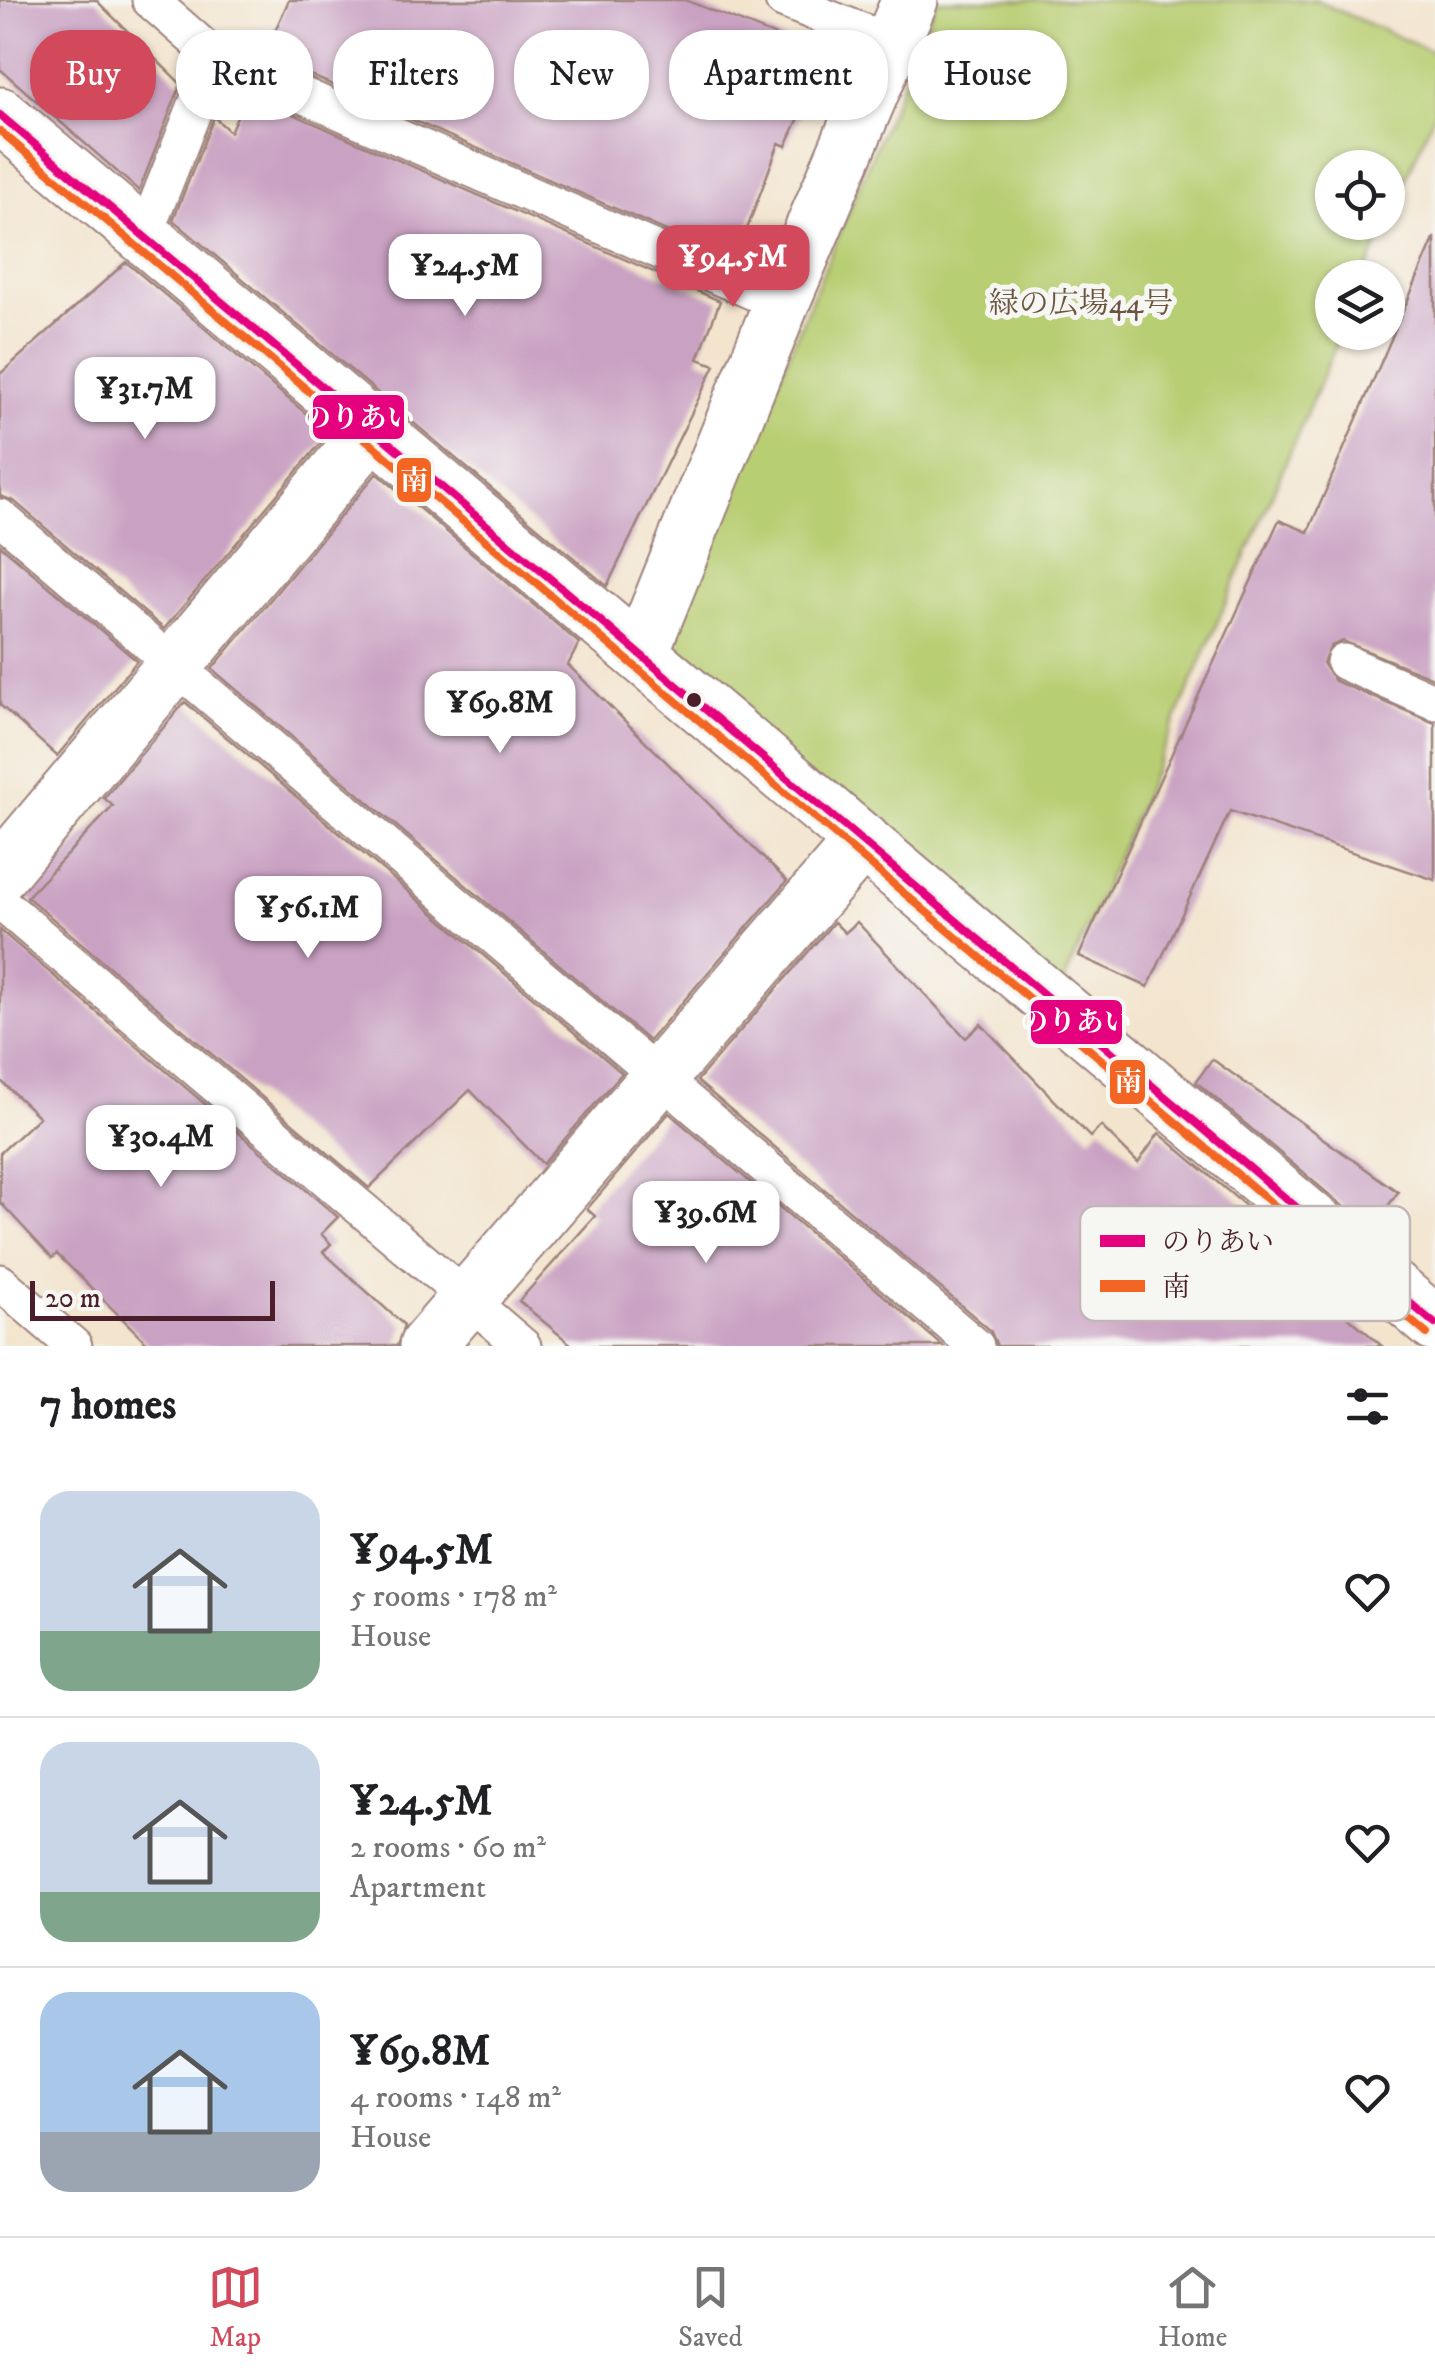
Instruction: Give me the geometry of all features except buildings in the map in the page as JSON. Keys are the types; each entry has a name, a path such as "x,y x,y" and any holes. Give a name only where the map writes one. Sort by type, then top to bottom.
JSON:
{"street":[{"path":"640,654 780,304 901,22"},
{"path":"0,115 1295,1206"},
{"path":"0,873 373,428"},
{"path":"427,1346 863,842"},
{"path":"1410,1303 1435,1324"}],"lane":[{"path":"150,0 184,30"},
{"path":"783,0 901,22"},
{"path":"313,101 780,304"},
{"path":"144,236 190,120"},
{"path":"0,517 976,1346"},
{"path":"1344,662 1435,702"},
{"path":"0,902 523,1346"},
{"path":"0,1282 74,1346"}],"green space":[{"name":"緑の広場44号","path":"937,0 1315,0 1435,53 1435,112 1405,182 1405,150 1315,150 1315,240 1380,240 1371,260 1315,260 1315,350 1334,350 1060,991 661,659 908,69 908,120 1067,120 1067,30 924,30"}],"transit line":[{"name":"のりあい","path":"0,115 1295,1206"},
{"name":"南","path":"0,131 1275,1206"},
{"name":"のりあい","path":"1410,1303 1435,1324"},
{"name":"南","path":"1410,1320 1427,1334"}]}
